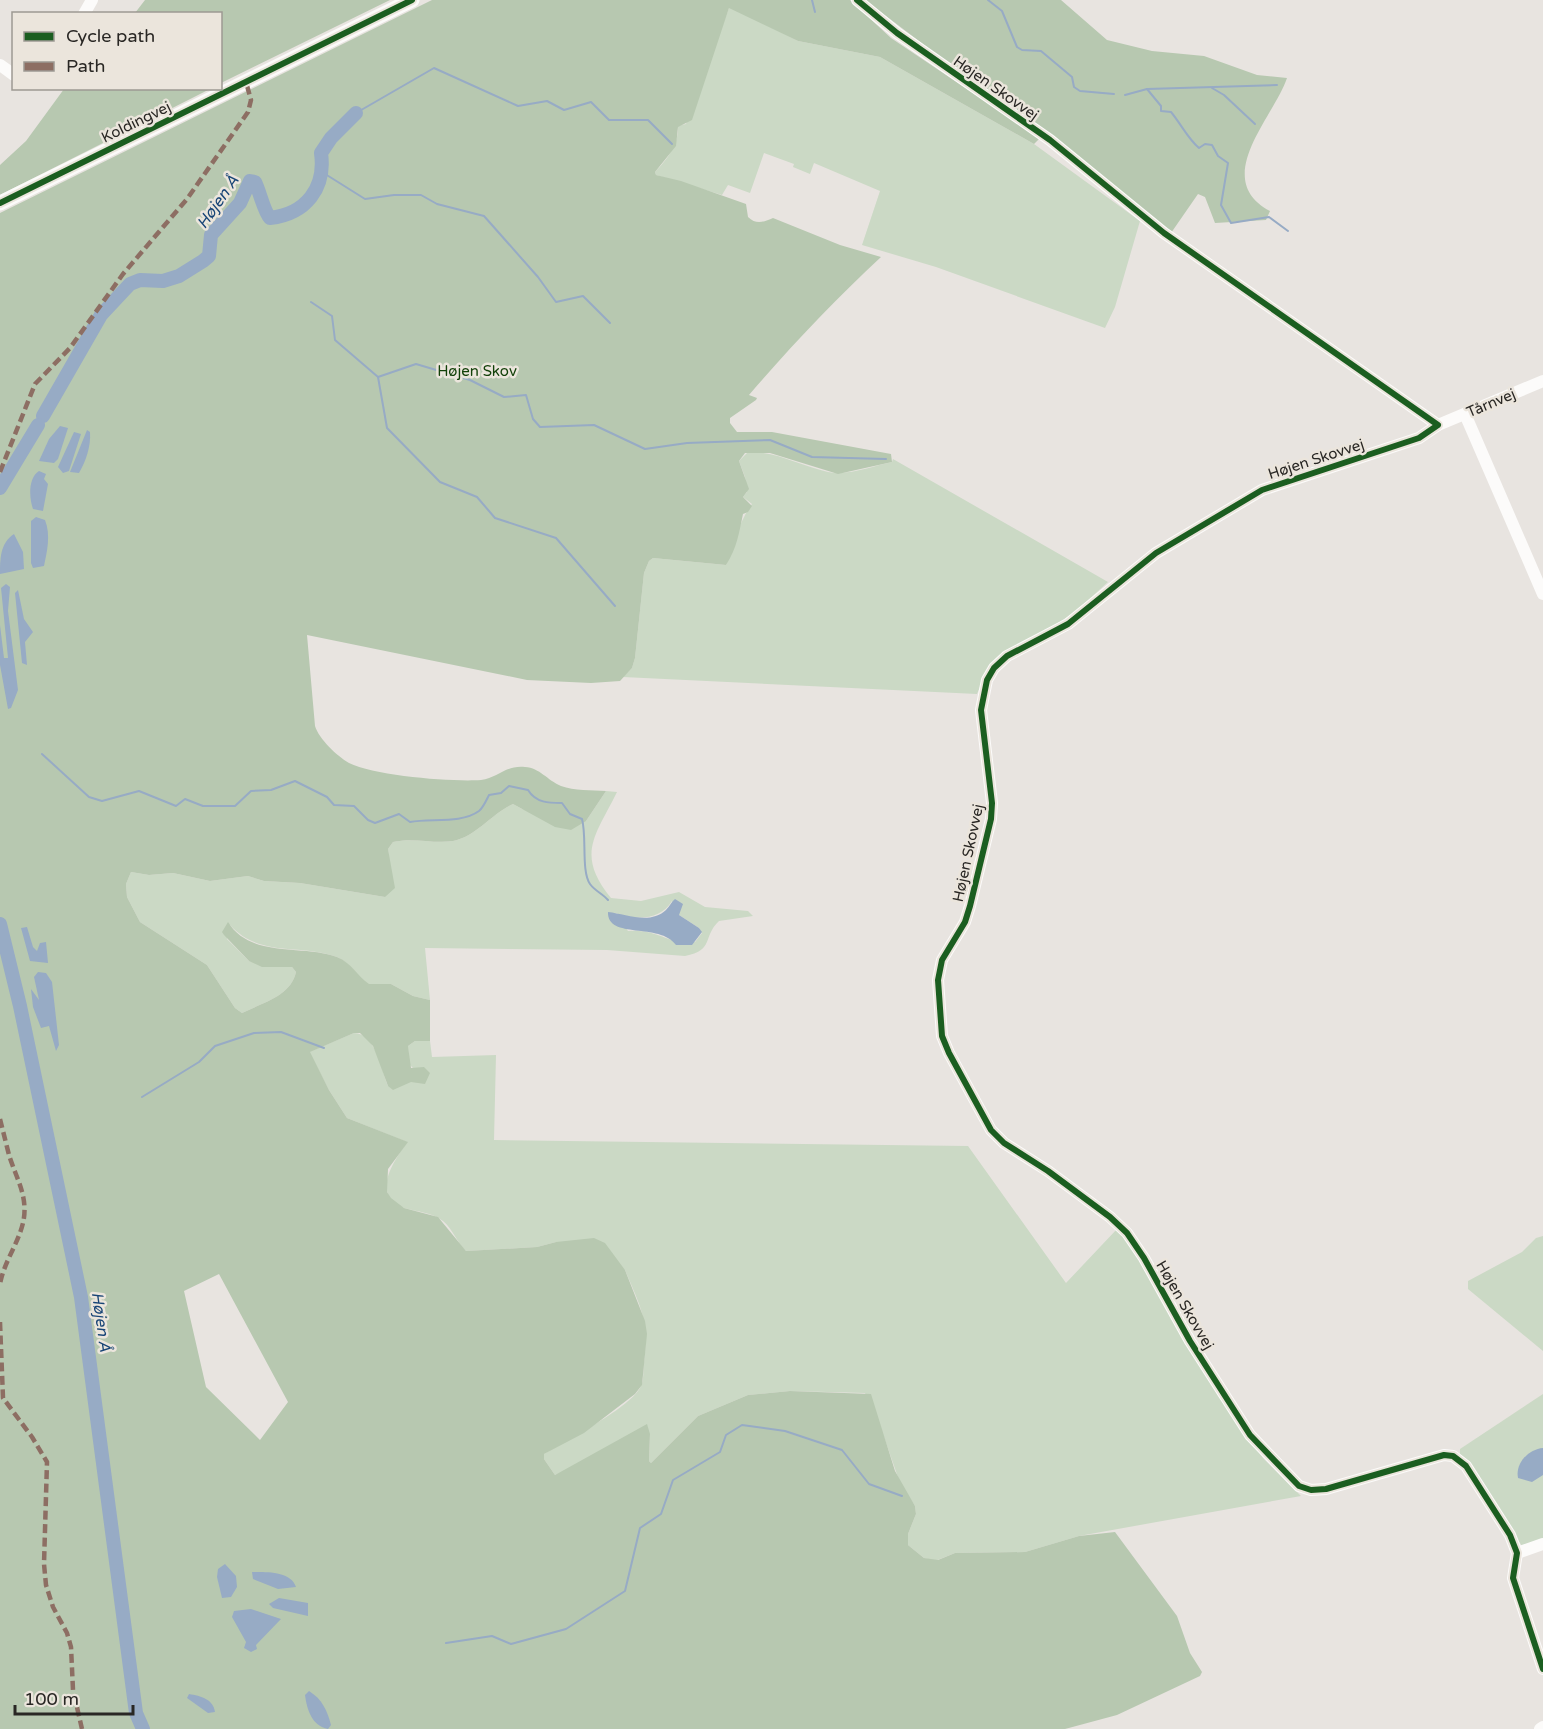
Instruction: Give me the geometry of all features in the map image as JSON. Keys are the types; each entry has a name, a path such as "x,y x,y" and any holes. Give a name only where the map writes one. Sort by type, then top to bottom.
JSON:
{"main road":[{"name":"Koldingvej","path":"0,203 412,0"}],"street":[{"name":"Højen Skovvej","path":"858,0 897,33 1050,141 1164,233 1438,425 1419,438 1262,490 1156,553 1068,624 1007,656 994,668 985,688 981,711 992,802 991,819 965,922 942,960 938,980 938,1010 948,1053 991,1130 1004,1143 1048,1171 1110,1216 1126,1233 1144,1258 1191,1341 1250,1435 1299,1486 1311,1490 1326,1489 1431,1458 1453,1456 1466,1466 1510,1535 1517,1553"},
{"name":"Tårnvej","path":"1438,425 1543,381"},
{"path":"1465,414 1543,594"},
{"path":"1543,1544 1517,1553 1513,1578 1543,1669"}],"green space":[{"path":"145,0 390,0 222,83 222,12 136,12"},
{"name":"Højen Skov","path":"432,0 850,0 891,38 1040,138 1034,144 880,57 798,41 729,8 692,120 678,127 676,146 655,172 656,175 681,181 746,204 748,217 754,221 763,222 773,218 840,245 881,257 781,359 749,395 757,398 756,400 730,418 730,423 737,432 772,432 891,454 892,462 838,474 770,453 745,453 739,461 749,489 743,497 752,506 748,512 743,514 730,559 726,565 653,558 649,561 644,573 635,658 632,668 620,681 591,683 527,680 307,635 315,726 324,742 344,760 361,768 377,771 452,780 481,780 512,768 525,767 535,770 566,788 606,791 586,821 571,830 555,827 513,804 470,834 453,841 393,842 388,849 395,888 385,897 300,883 264,881 248,876 210,881 173,873 149,875 131,872 126,884 127,897 140,922 207,965 235,1008 242,1013 282,993 293,980 296,972 292,967 262,967 249,961 222,932 228,922 238,934 250,941 264,946 323,953 337,957 347,963 369,984 391,984 413,996 430,1000 430,1041 415,1041 408,1046 411,1068 424,1067 430,1073 425,1084 411,1082 393,1090 388,1086 373,1046 360,1033 354,1033 310,1052 329,1090 347,1118 408,1142 388,1169 387,1192 391,1198 404,1208 438,1217 466,1251 537,1247 556,1242 594,1238 605,1243 625,1270 645,1321 647,1334 642,1385 635,1394 584,1433 544,1454 544,1459 555,1475 647,1424 650,1434 649,1461 651,1463 698,1416 748,1395 790,1391 871,1394 895,1471 915,1506 916,1514 908,1534 908,1545 924,1558 938,1560 955,1553 1025,1552 1079,1536 1115,1532 1177,1616 1190,1653 1202,1672 1200,1676 1117,1715 1065,1729 0,1729 0,213","holes":["219,1274 288,1402 260,1440 206,1387 184,1291"]},
{"path":"865,0 1061,0 1107,40 1152,51 1204,56 1257,75 1287,78 1251,147 1246,165 1246,182 1253,198 1270,211 1266,220 1215,223 1205,197 1198,194 1171,233"},
{"path":"732,7 798,41 880,57 1034,144 1140,221 1115,307 1105,328 936,267 862,245 880,191 814,163 810,174 793,167 794,164 764,153 750,193 728,185 722,195 656,175 655,172 668,157 677,139 678,126 686,124 729,8"},
{"path":"63,90 208,90 0,195 0,165 26,141"},
{"path":"748,452 769,454 836,473 860,470 892,462 893,459 1108,582 1075,612 988,668 977,694 623,677 632,668 635,658 644,573 649,561 653,558 726,565 740,525 752,504 743,497 747,492 745,477 739,461"},
{"path":"606,791 617,792 596,833 592,856 600,883 611,898 641,901 679,892 705,907 748,911 753,916 719,921 704,947 685,956 607,950 425,948 430,1000 413,996 391,984 369,985 349,965 334,956 253,942 230,925 227,939 249,961 292,967 296,972 293,980 282,993 242,1013 235,1008 207,965 140,922 127,897 126,884 131,872 149,875 173,873 210,881 248,876 264,881 300,883 385,897 391,880 388,849 393,842 453,841 470,834 513,804 522,809 586,821","holes":["672,901 679,915 699,928 702,933 695,942 677,941 647,932 628,931 615,913 631,917 646,917 661,912"]},
{"path":"354,1033 368,1039 373,1046 388,1086 414,1069 409,1064 408,1046 415,1041 430,1041 432,1057 496,1055 494,1140 968,1146 1066,1283 1117,1229 1125,1237 1233,1417 1263,1458 1301,1496 1079,1536 1025,1552 955,1553 935,1561 924,1558 908,1545 908,1534 916,1514 915,1506 900,1483 865,1393 790,1391 748,1395 698,1416 651,1463 649,1461 650,1434 555,1475 544,1459 544,1454 625,1404 642,1384 644,1325 639,1305 625,1270 556,1242 537,1247 466,1251 443,1221 429,1214 404,1208 394,1202 388,1195 386,1186 392,1167 407,1142 347,1118 309,1052"},
{"path":"1543,1236 1543,1351 1468,1289 1468,1281 1522,1252 1536,1238"},
{"path":"1543,1394 1543,1538 1522,1546 1460,1456 1460,1449"}],"water":[{"path":"60,426 68,428 58,459 54,463 39,461 49,439"},
{"path":"87,430 90,432 90,443 84,464 79,473 70,472"},
{"path":"74,432 81,434 69,471 63,473 58,467"},
{"path":"39,471 46,474 44,479 48,484 43,511 33,509 31,499 31,483"},
{"path":"36,517 45,520 48,543 44,566 33,568 31,521"},
{"path":"14,534 23,552 24,569 0,574 3,547"},
{"path":"6,584 10,587 8,611 18,690 11,708 8,709 0,665 0,625 4,658 8,658 1,588"},
{"path":"18,590 24,619 33,632 25,642 27,665 22,663 15,593"},
{"path":"675,899 683,904 679,915 702,932 692,945 676,945 668,938 658,934 625,929 610,921 608,912 645,918 653,917 666,910"},
{"path":"27,927 33,947 37,951 40,943 46,942 48,963 30,961 21,928"},
{"path":"38,972 46,973 52,982 59,1045 56,1051 49,1026 41,1028 33,1007 31,989 39,1000 34,977"},
{"path":"1543,1448 1543,1475 1532,1482 1518,1478 1519,1467 1524,1458 1533,1451"},
{"path":"225,1564 236,1576 237,1587 231,1597 222,1598 217,1577 218,1569"},
{"path":"252,1572 284,1575 296,1587 278,1589 253,1579"},
{"path":"279,1598 308,1603 308,1616 273,1608 269,1604"},
{"path":"251,1609 281,1619 256,1645 257,1649 251,1652 244,1648 246,1642 232,1617 234,1611"},
{"path":"309,1691 321,1701 326,1710 331,1725 328,1729 318,1725 311,1717 305,1695"},
{"path":"189,1694 209,1701 215,1712 208,1713 187,1698"}],"waterway":[{"path":"812,0 815,12"},
{"path":"988,0 1002,11 1017,47 1022,50 1041,51 1072,77 1074,87 1080,91 1114,94"},
{"path":"356,113 434,68 518,106 547,101 564,110 591,102 609,120 648,120 672,144"},
{"path":"1125,95 1147,89 1277,85"},
{"path":"1212,88 1224,95 1255,124"},
{"path":"1147,89 1161,106 1161,111 1171,112 1199,148 1205,144 1212,145 1218,156 1228,163 1221,205 1231,223 1269,217 1288,231"},
{"name":"Højen Å","path":"43,416 101,315 130,284 140,280 163,281 179,276 209,256 211,235 240,203 250,181 255,182 270,218 294,211 303,205 317,188 322,166 321,153 331,138 356,113"},
{"path":"322,172 365,199 394,195 421,195 437,204 484,216 538,277 556,302 583,296 610,323"},
{"path":"311,302 332,316 335,340 378,377 416,364 470,380 504,397 526,395 533,419 540,427 594,425 645,449 687,443 770,440 812,457 886,459"},
{"path":"378,377 387,428 440,482 477,497 495,518 556,538 615,606"},
{"name":"Højen Å","path":"0,488 38,425"},
{"path":"42,754 89,797 102,801 139,791 176,806 185,799 203,806 235,806 251,791 271,790 295,781 327,797 334,805 354,806 368,820 375,823 399,814 410,822 464,818 479,811 489,795 501,793 509,786 528,790 539,800 562,803 570,814 582,819 587,878 590,884 608,900"},
{"name":"Højen Å","path":"0,924 20,1006 81,1297 136,1713 143,1729"},
{"path":"142,1097 199,1062 215,1046 254,1033 281,1032 324,1048"},
{"path":"446,1643 492,1636 511,1644 566,1629 625,1591 640,1528 661,1514 673,1480 720,1452 726,1435 742,1425 785,1431 842,1450 869,1484 902,1496"}],"marked path":[{"path":"0,472 35,384 70,348 123,274 187,199 248,112 251,100 246,82"},
{"path":"0,1119 24,1205 21,1231 0,1284"},
{"path":"0,1322 3,1398 32,1437 47,1462 44,1564 46,1585 71,1647 73,1690 82,1729"}],"cycle path":[{"path":"0,203 412,0"},
{"path":"857,0 897,33 1050,140 1164,233 1438,425 1419,438 1262,490 1156,553 1068,624 1007,656 994,668 987,680 981,710 992,803 991,819 965,922 942,960 938,980 942,1036 991,1130 1004,1143 1048,1171 1110,1217 1127,1233 1144,1258 1190,1341 1250,1435 1299,1486 1311,1490 1326,1489 1444,1455 1453,1456 1466,1466 1510,1535 1517,1553 1513,1578 1543,1669"}]}
